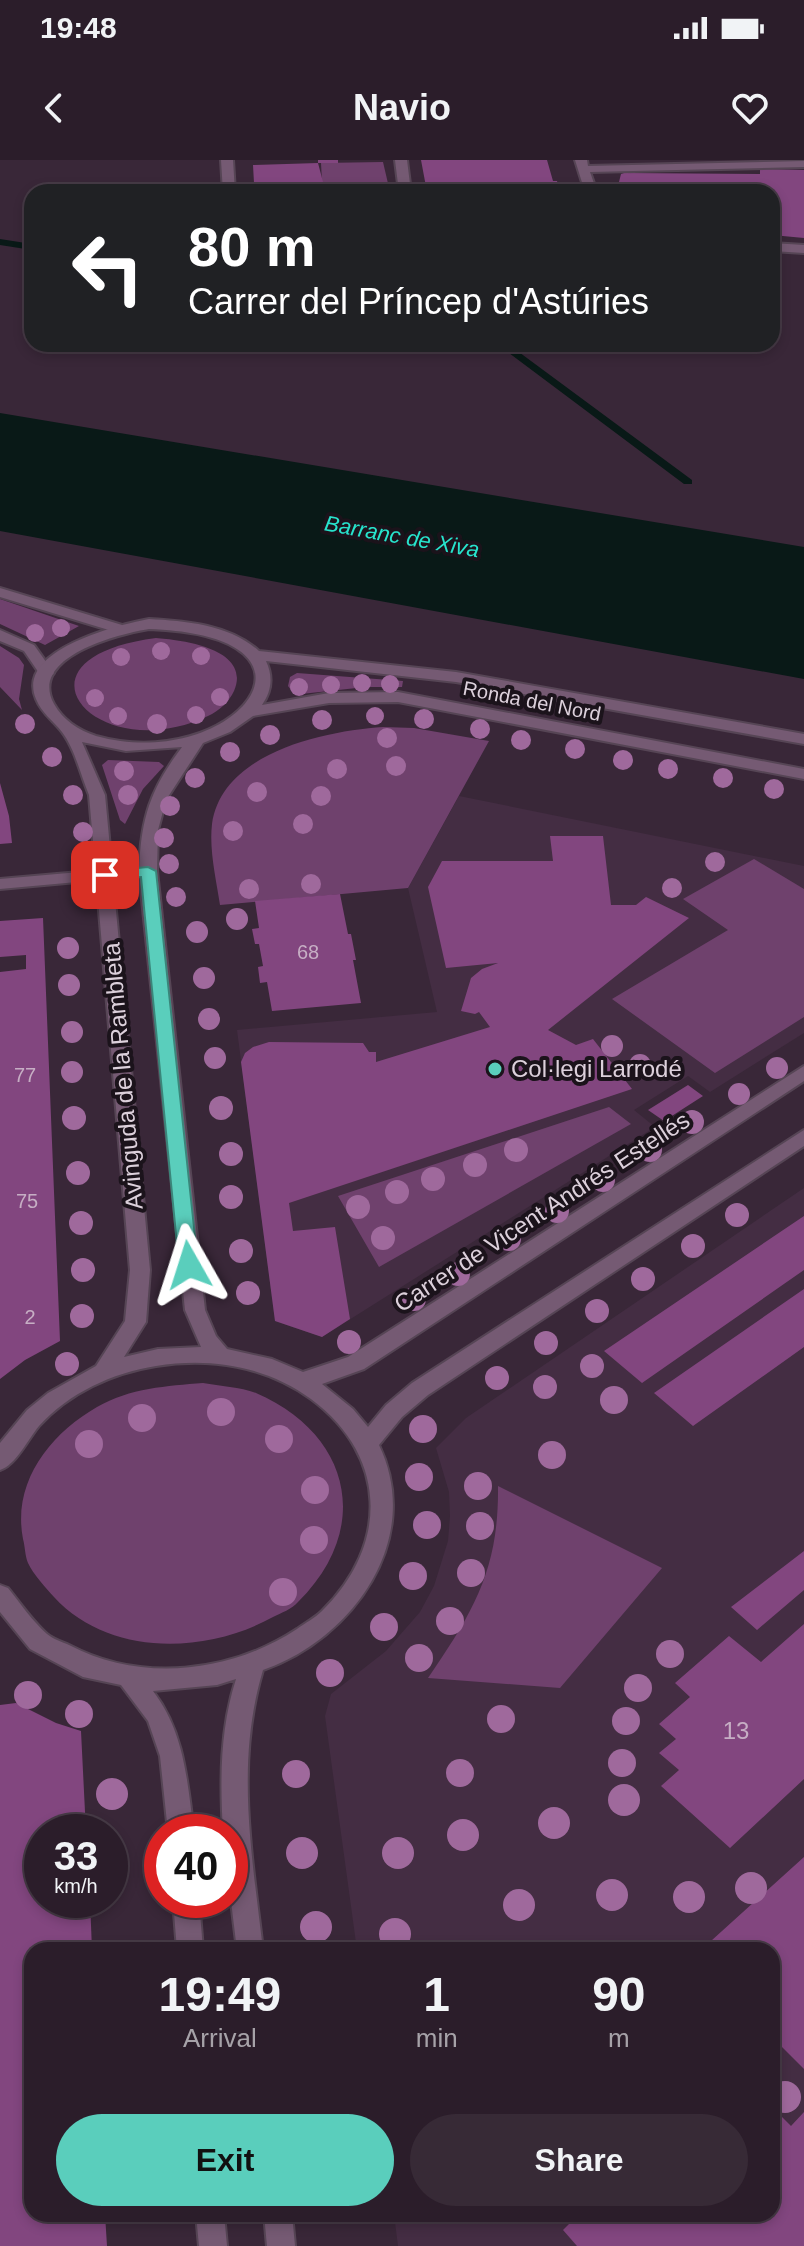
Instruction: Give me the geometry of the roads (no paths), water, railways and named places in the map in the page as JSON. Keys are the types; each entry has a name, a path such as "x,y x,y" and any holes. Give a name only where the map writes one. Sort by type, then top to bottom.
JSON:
{"street":[{"path":"227,160 228,184"},
{"path":"401,160 404,184"},
{"path":"589,184 583,164 804,164"},
{"path":"780,248 804,249"},
{"path":"0,592 117,628"},
{"path":"181,624 224,635 255,655 263,672 263,690 251,712 220,731 197,739 163,746 128,746 96,740 69,729 54,717 44,703 42,688 46,673 61,654 86,639 117,628 181,624"},
{"path":"0,635 29,648 46,673"},
{"name":"Ronda del Nord","path":"255,655 456,677 804,739"},
{"name":"Ronda del Nord","path":"251,712 329,698 398,697 804,774"},
{"name":"Avinguda de la Rambleta","path":"69,729 97,795 140,1270 135,1322 104,1371"},
{"name":"Avinguda de la Rambleta","path":"197,739 169,776 152,808 148,871 195,1310 207,1340 219,1354"},
{"path":"0,884 148,871"},
{"name":"Carrer de Vicent Andrés Estellés","path":"301,1381 334,1373 356,1363 804,1072"},
{"path":"367,1443 394,1411 420,1389 804,1137"},
{"path":"0,1461 16,1434 55,1397 104,1371 160,1356 219,1354 271,1366 318,1389 359,1429 376,1459 383,1496 381,1534 368,1571 344,1606 310,1636 270,1660 223,1675 162,1681 129,1677 74,1661 9,1621 0,1595"},
{"path":"249,1942 232,1766 233,1732 240,1697 252,1666"},
{"path":"129,1677 158,1716 172,1756 179,1814"},
{"path":"187,1918 189,1942"},
{"path":"211,2222 213,2246"},
{"path":"279,2222 281,2246"}],"water":[{"name":"Barranc de Xiva","path":"0,413 804,547 804,679 0,531"}],"waterway":[{"path":"0,242 24,246"},
{"path":"513,352 688,482"}],"place":[{"name":"Col·legi Larrodé","path":"495,1069"}]}
